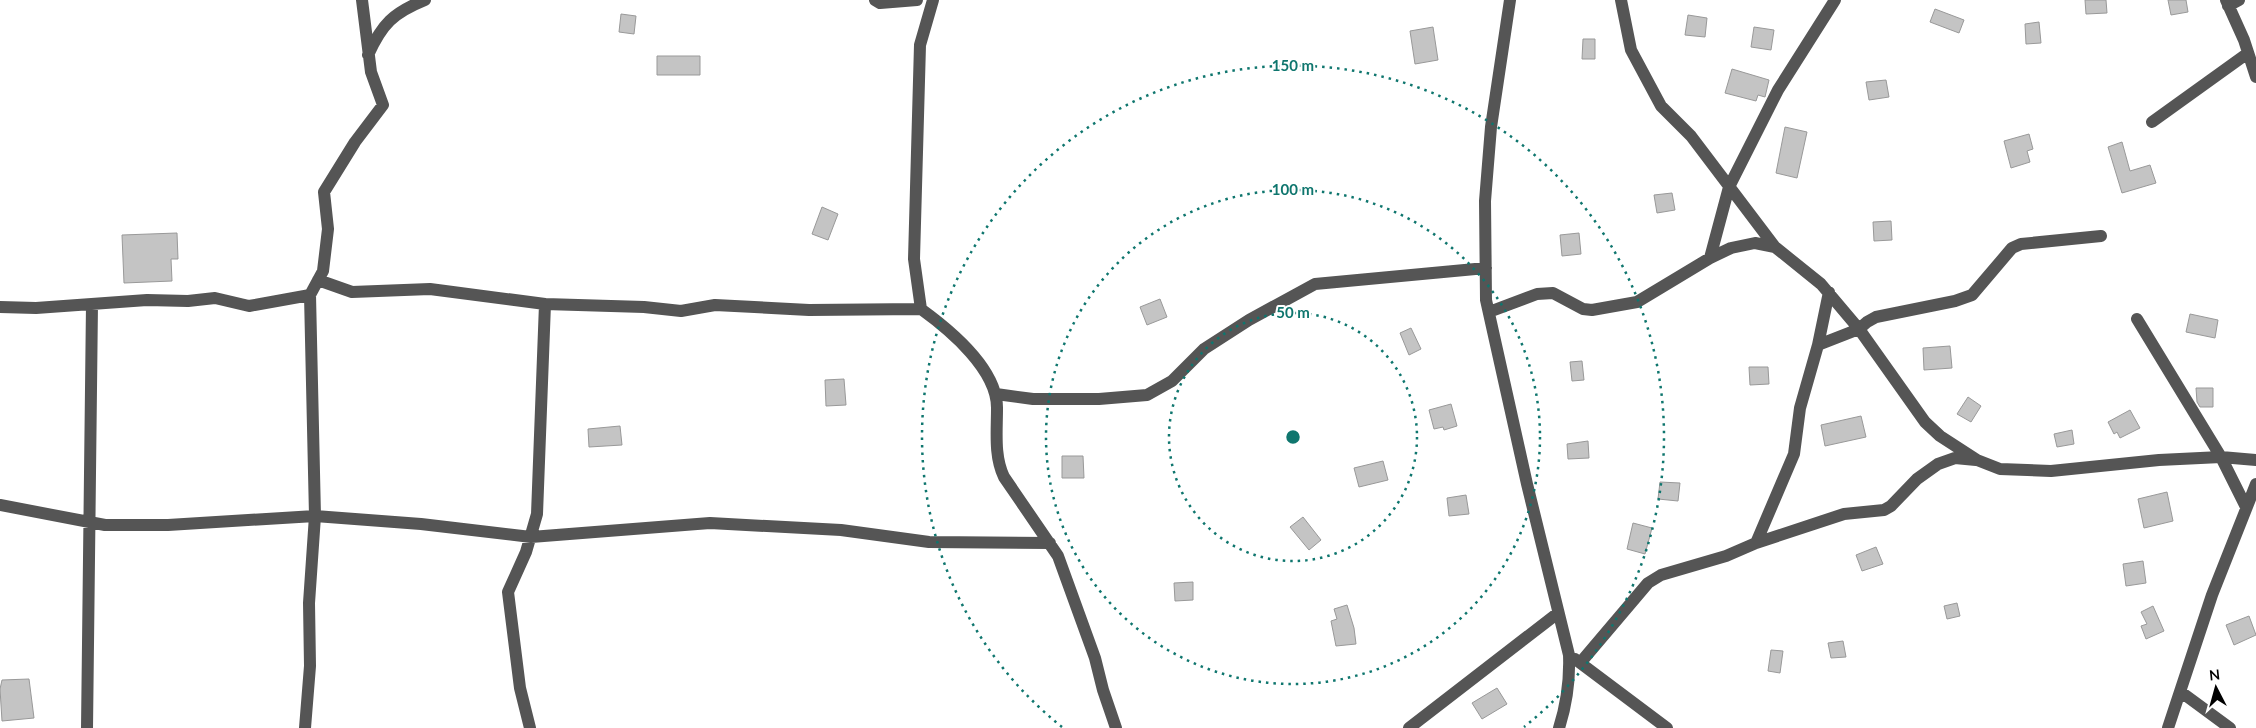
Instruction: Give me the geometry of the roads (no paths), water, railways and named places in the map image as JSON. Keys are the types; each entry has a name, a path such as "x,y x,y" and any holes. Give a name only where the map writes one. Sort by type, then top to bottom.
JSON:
{"street":[{"path":"305,728 310,666 309,603 315,516 310,295 323,270 328,229 324,192 355,142 384,104 371,72 362,0"},
{"path":"368,55 378,32 388,20 406,8 425,0"},
{"path":"875,0 880,3 917,0"},
{"path":"921,309 914,259 920,45 933,0"},
{"path":"1510,0 1491,127 1485,201 1486,268 1489,312 1569,655 1570,674 1567,704 1559,728"},
{"path":"1621,0 1631,50 1661,106 1691,136 1775,248 1829,292 1859,329 1924,422 1940,436 1977,460 2000,469 2052,471 2159,460 2221,457 2256,460"},
{"path":"1710,258 1729,187 1778,90 1836,0"},
{"path":"2231,2 2256,77"},
{"path":"2152,122 2248,53"},
{"path":"1818,345 1859,329 1876,317 1955,301 1972,295 2012,248 2021,244 2101,236"},
{"path":"1489,312 1538,294 1553,293 1583,309 1592,310 1637,302 1710,258 1731,248 1755,243 1775,248"},
{"path":"996,394 1033,399 1099,399 1147,396 1172,381 1204,349 1249,320 1314,284 1486,268"},
{"path":"318,280 352,292 430,289 545,304 644,307 681,312 715,306 809,310 921,309 946,327 968,350 991,381 996,394 999,466 1004,477 1058,556 1095,658 1102,690 1116,728"},
{"path":"1756,543 1794,454 1799,413 1818,345 1829,292"},
{"path":"0,307 36,308 147,300 188,301 215,298 249,306 280,302 310,295"},
{"path":"87,728 92,304"},
{"path":"530,728 520,688 508,592 526,552 537,514 545,304"},
{"path":"2137,319 2221,457 2246,507"},
{"path":"1581,662 1648,583 1661,576 1726,556 1756,543 1837,516 1884,510 1891,506 1917,479 1938,464 1955,458 1977,460"},
{"path":"2168,728 2212,595 2256,484"},
{"path":"0,506 105,525 168,525 315,516 421,524 531,537 710,523 841,530 929,542 1050,543"},
{"path":"1409,728 1558,613"},
{"path":"1569,655 1581,662 1667,728"},
{"path":"2181,692 2230,728"}]}
